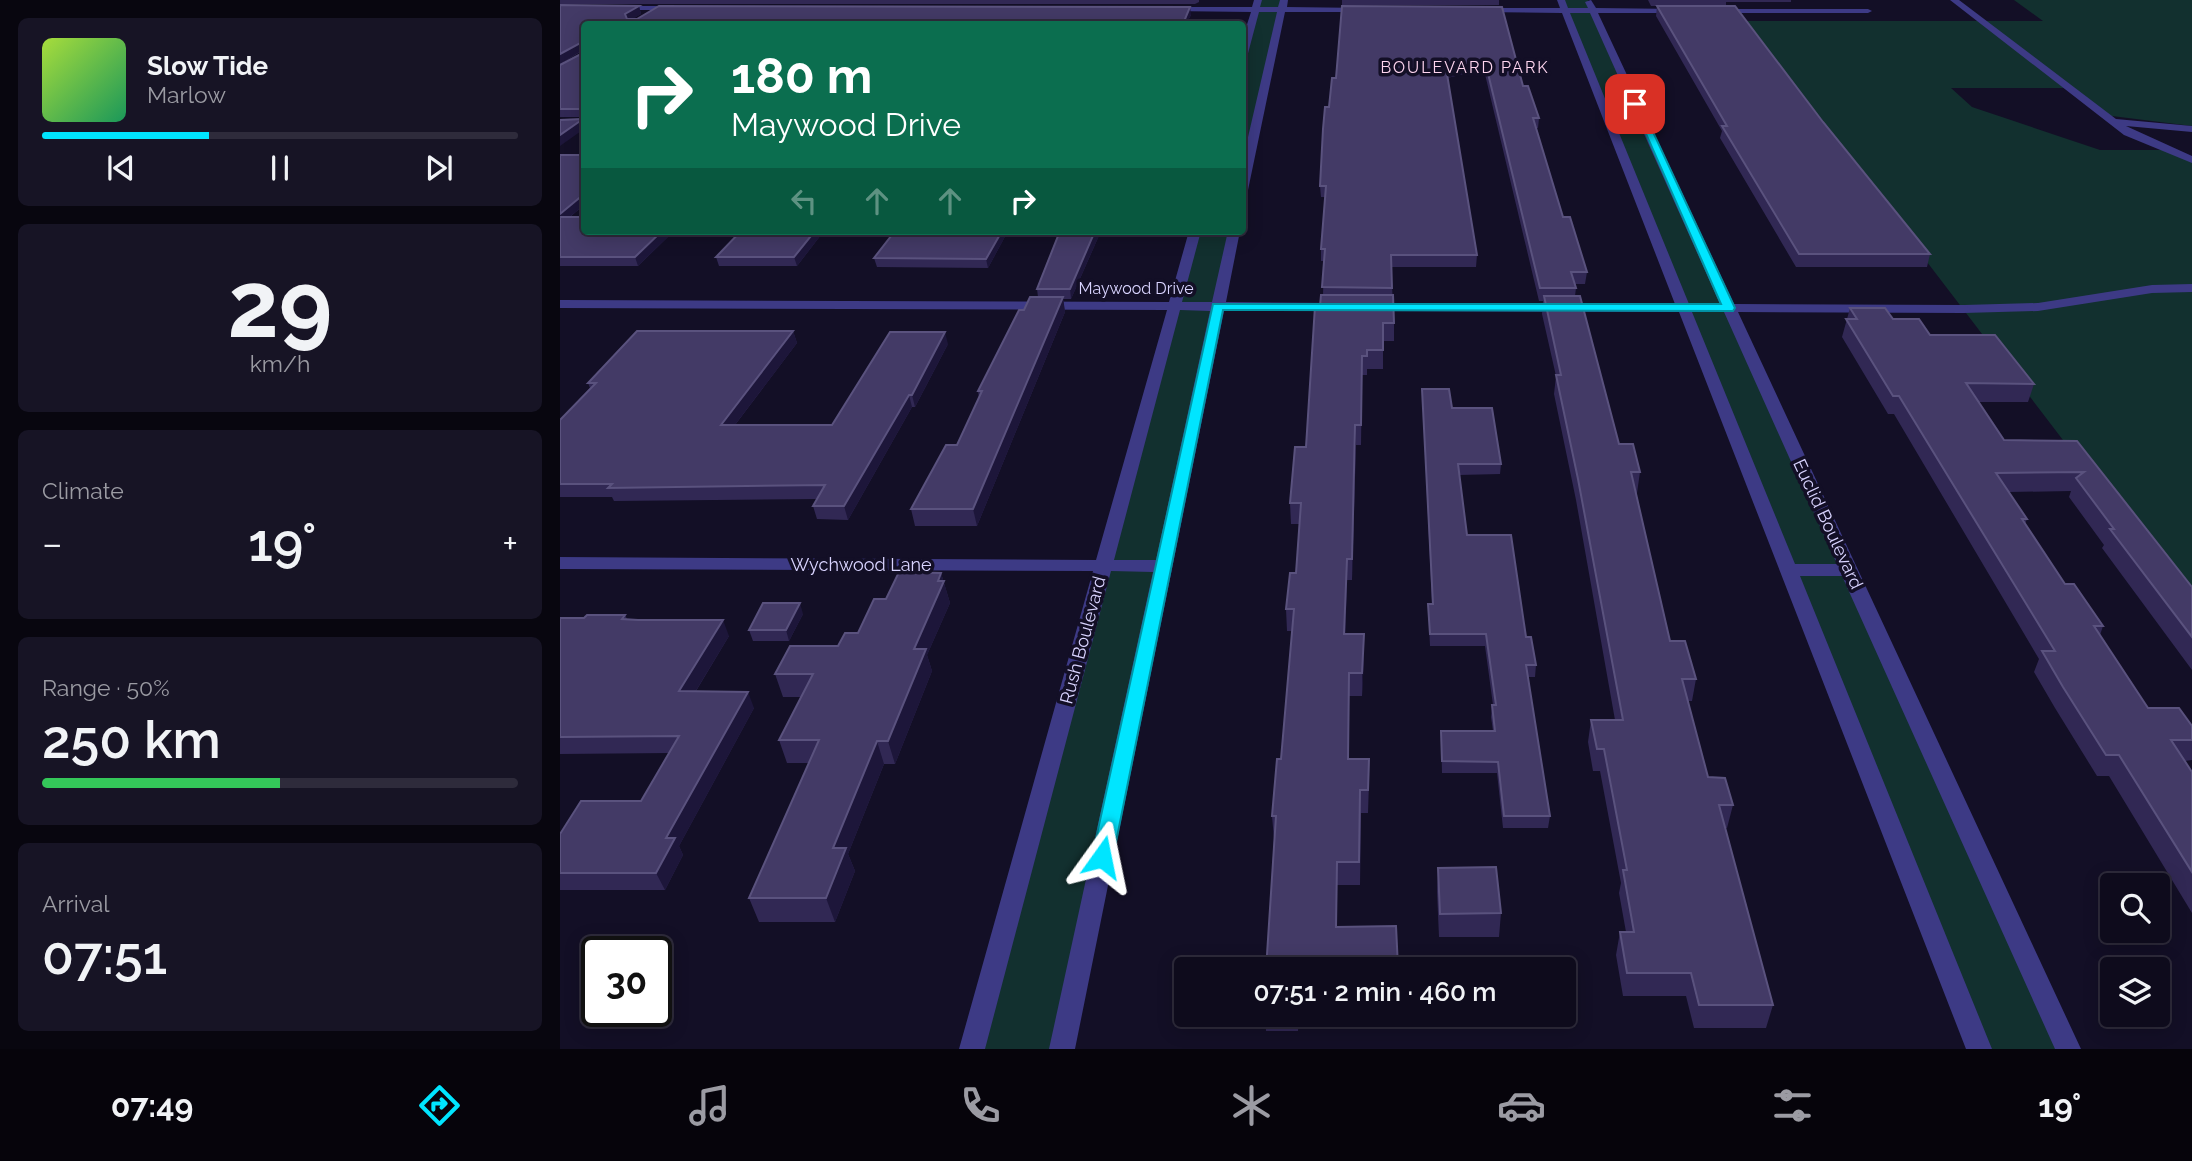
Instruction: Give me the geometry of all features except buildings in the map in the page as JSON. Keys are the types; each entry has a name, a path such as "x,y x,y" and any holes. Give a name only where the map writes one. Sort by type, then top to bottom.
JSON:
{"street":[{"path":"643,18 672,0"},
{"path":"1835,0 1846,11"},
{"path":"1954,0 2128,133 2192,160"},
{"path":"1246,43 1257,5"},
{"path":"1246,171 1283,5"},
{"path":"1156,9 1283,5 1382,10"},
{"path":"1465,10 1563,5 1685,10"},
{"name":"Euclid Boulevard","path":"1563,5 1729,308 2068,1049"},
{"name":"Euclid Boulevard","path":"1590,5 1684,308 1979,1049"},
{"path":"601,8 689,8"},
{"path":"1710,11 1868,11"},
{"path":"2114,122 2192,129"},
{"path":"1246,125 1256,125"},
{"name":"Rush Boulevard","path":"972,1049 1194,235"},
{"path":"1062,1049 1233,235"},
{"name":"Maywood Drive","path":"560,304 1964,309 2038,307 2152,289 2192,288"},
{"name":"Wychwood Lane","path":"560,564 1163,566"},
{"path":"1788,570 1849,570"}],"green space":[{"path":"1258,0 1284,0 1246,176 1246,46"},
{"path":"1561,0 1588,0 2068,1049 1979,1049"},
{"path":"2014,0 2192,0 2192,126 2104,115 2069,88 1951,88 1972,107 2100,150 2167,150 2192,160 2192,609 1743,21 2043,21"},
{"path":"1194,235 1233,235 1062,1049 972,1049"}],"district":[{"name":"BOULEVARD PARK","path":"1465,67"}],"route":[{"path":"1102,857 1218,306 1729,308 1635,104"}]}
